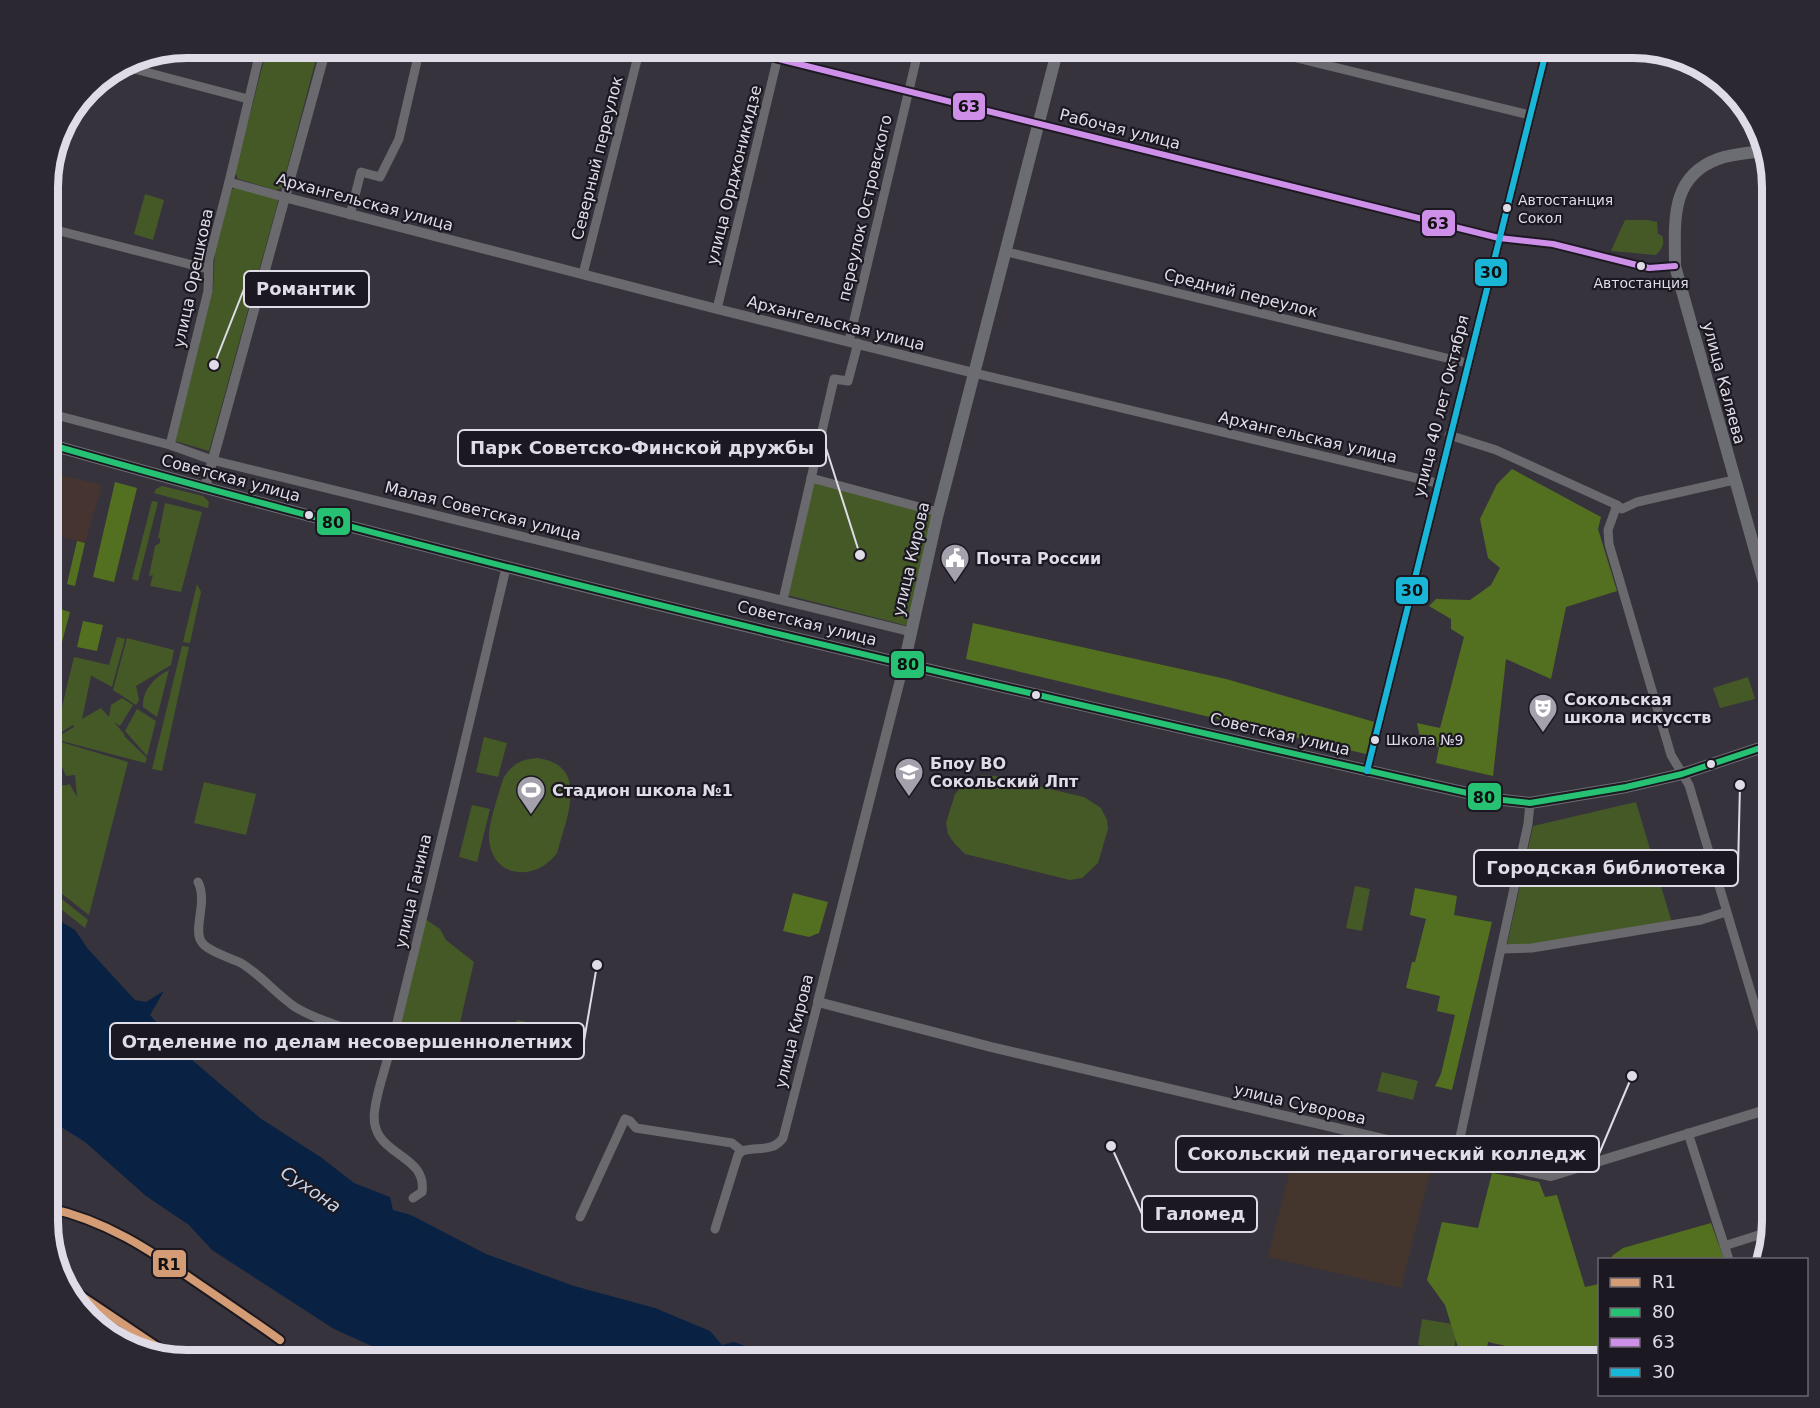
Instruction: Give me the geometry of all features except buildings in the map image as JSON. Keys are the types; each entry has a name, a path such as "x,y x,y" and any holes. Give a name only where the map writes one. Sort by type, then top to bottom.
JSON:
{"main road":[{"name":"улица Кирова","path":"904,664 938,512 1056,58"},
{"name":"улица Каляева","path":"1757,152 1720,158 1707,163 1685,182 1679,195 1675,225 1675,266 1762,577"},
{"name":"Советская улица","path":"59,447 506,568 904,664 1494,800 1530,803 1626,788 1682,774 1762,747"}],"street":[{"name":"улица Орешкова","path":"170,445 208,291 208,259 230,182 258,58"},
{"path":"205,488 323,58"},
{"path":"350,215 361,172 381,177 399,139 418,58"},
{"name":"Северный переулок","path":"583,274 637,58"},
{"name":"Рабочая улица","path":"774,58 1499,238 1553,244 1649,267 1675,266"},
{"name":"переулок Островского","path":"783,600 834,379 848,381 854,342 916,58"},
{"path":"1297,58 1530,115"},
{"name":"улица 40 лет Октября","path":"1366,771 1544,58"},
{"name":"улица Орджоникидзе","path":"717,309 778,59"},
{"path":"136,70 248,99"},
{"name":"Архангельская улица","path":"230,182 717,309 974,373 1437,483"},
{"path":"59,231 208,269"},
{"name":"Средний переулок","path":"1007,252 1467,363"},
{"name":"Малая Советская улица","path":"59,416 170,445 212,460 911,632"},
{"path":"1449,435 1496,450 1622,509 1637,502 1734,480"},
{"path":"811,478 938,512"},
{"path":"1617,505 1608,530 1609,544 1671,755 1689,785 1762,1030"},
{"name":"улица Ганина","path":"413,1198 422,1192 424,1180 417,1167 388,1148 380,1137 374,1118 374,1109 396,1030 506,568"},
{"name":"улица Кирова","path":"742,1151 772,1148 778,1145 783,1138 904,664"},
{"path":"1456,1156 1503,949 1528,824 1530,803"},
{"path":"198,882 203,896 199,937 205,946 252,970 296,1008 344,1028 375,1035 396,1030"},
{"path":"1503,949 1542,947 1701,920 1726,912"},
{"name":"улица Суворова","path":"818,1002 991,1047 1456,1156 1551,1176 1762,1111"},
{"path":"580,1217 625,1119 636,1128 732,1143 742,1151 738,1155 715,1229"},
{"path":"1688,1133 1728,1258"},
{"path":"1725,1246 1760,1234"}],"shaded area":[{"path":"59,475 102,485 85,543 59,537"},
{"path":"1319,1134 1433,1162 1401,1288 1268,1257 1295,1150 1314,1155"}],"green space":[{"path":"264,58 316,58 282,188 276,190 238,179 235,172"},
{"path":"237,187 279,198 209,451 175,441 213,289 215,250 232,189"},
{"path":"145,194 164,200 153,240 134,234"},
{"path":"1625,220 1657,222 1658,234 1662,236 1663,244 1656,255 1611,251"},
{"path":"1512,469 1601,517 1598,529 1617,591 1566,607 1551,679 1506,659 1493,776 1436,763 1439,747 1421,743 1417,723 1440,728 1464,637 1451,629 1451,619 1429,606 1436,599 1470,600 1491,585 1500,568 1488,558 1480,519 1497,484"},
{"path":"815,481 932,515 908,626 787,595"},
{"path":"115,482 137,488 114,582 93,577"},
{"path":"162,486 203,496 209,502 208,508 154,493"},
{"path":"152,501 158,502 138,581 132,579"},
{"path":"165,503 202,512 181,592 150,586 153,575 149,576 155,546 160,543 160,538 158,538"},
{"path":"77,541 85,543 75,586 67,584"},
{"path":"197,584 201,592 190,643 183,642"},
{"path":"60,609 70,612 61,646 59,646"},
{"path":"83,621 103,625 97,651 77,647"},
{"path":"973,623 1226,679 1378,723 1370,755 966,659"},
{"path":"117,637 125,639 112,687 90,675 82,719 101,708 109,717 111,705 122,698 133,705 120,726 114,722 124,736 147,758 145,763 59,740 59,736 74,727 73,725 59,733 59,720 74,657 109,665"},
{"path":"127,638 174,650 171,665 136,686 139,700 136,705 113,690"},
{"path":"182,646 189,647 162,771 152,769"},
{"path":"169,670 157,717 143,707 143,701 154,680"},
{"path":"1748,677 1755,699 1720,708 1713,688"},
{"path":"137,709 156,721 147,756 125,731"},
{"path":"484,737 507,743 498,777 476,772"},
{"path":"59,741 128,762 89,915 59,892 59,785 69,783 77,797 75,775 66,776 60,762 59,778"},
{"path":"537,758 554,763 564,771 571,795 569,810 557,853 538,869 516,872 506,869 492,852 489,839 490,826 506,774 513,766"},
{"path":"982,775 1084,797 1101,808 1107,820 1108,829 1098,863 1082,878 1070,880 965,854 948,834 946,823 955,794 967,781"},
{"path":"204,782 256,794 246,835 194,823"},
{"path":"1636,802 1672,923 1532,946 1507,945 1533,826"},
{"path":"472,805 490,809 477,862 459,857"},
{"path":"1355,886 1370,889 1362,931 1346,928"},
{"path":"1415,888 1457,896 1454,915 1492,922 1452,1090 1435,1086 1441,1074 1455,1015 1437,1011 1440,996 1406,988 1426,919 1410,915"},
{"path":"793,893 828,902 819,933 809,937 783,931"},
{"path":"59,897 88,920 85,928 59,908"},
{"path":"422,917 440,929 446,940 474,962 456,1040 412,1029 396,1030"},
{"path":"517,1020 549,1027 547,1040 514,1034"},
{"path":"1382,1072 1418,1081 1413,1100 1377,1091"},
{"path":"1492,1173 1539,1182 1545,1197 1557,1195 1585,1287 1598,1284 1598,1349 1511,1349 1488,1342 1487,1349 1459,1349 1445,1305 1427,1280 1442,1222 1478,1228"},
{"path":"1711,1223 1724,1258 1613,1258 1612,1256 1623,1248"},
{"path":"1422,1319 1458,1325 1454,1349 1418,1345"}],"water":[{"name":"Сухона","path":"59,921 75,930 88,949 135,1000 146,1002 164,991 150,1015 184,1053 260,1118 322,1158 354,1183 390,1197 393,1210 411,1215 486,1254 574,1286 655,1308 710,1331 722,1345 734,1342 755,1349 379,1349 334,1329 212,1250 189,1225 146,1196 85,1142 59,1125"}],"transit line":[{"name":"63","path":"774,58 1499,238 1553,244 1649,268 1675,266"},
{"name":"30","path":"1367,771 1545,58"},
{"name":"80","path":"59,447 408,542 769,632 1494,799 1530,803 1626,787 1682,774 1762,747"},
{"name":"R1","path":"59,1211 108,1228 144,1248 280,1340"},
{"name":"R1","path":"84,1298 155,1345"}],"place":[{"name":"Автостанция Сокол","path":"1507,208"},
{"name":"Автостанция","path":"1641,266"},
{"name":"Романтик","path":"214,365"},
{"name":"Парк Советско-Финской дружбы","path":"860,555"},
{"name":"Почта России","path":"955,584"},
{"name":"Сокольская школа искусств","path":"1543,734"},
{"name":"Школа №9","path":"1375,740"},
{"name":"Городская библиотека","path":"1740,785"},
{"name":"Бпоу ВО Сокольский Лпт","path":"909,798"},
{"name":"Стадион школа №1","path":"531,816"},
{"name":"Отделение по делам несовершеннолетних","path":"597,965"},
{"name":"Сокольский педагогический колледж","path":"1632,1076"},
{"name":"Галомед","path":"1111,1146"}]}
